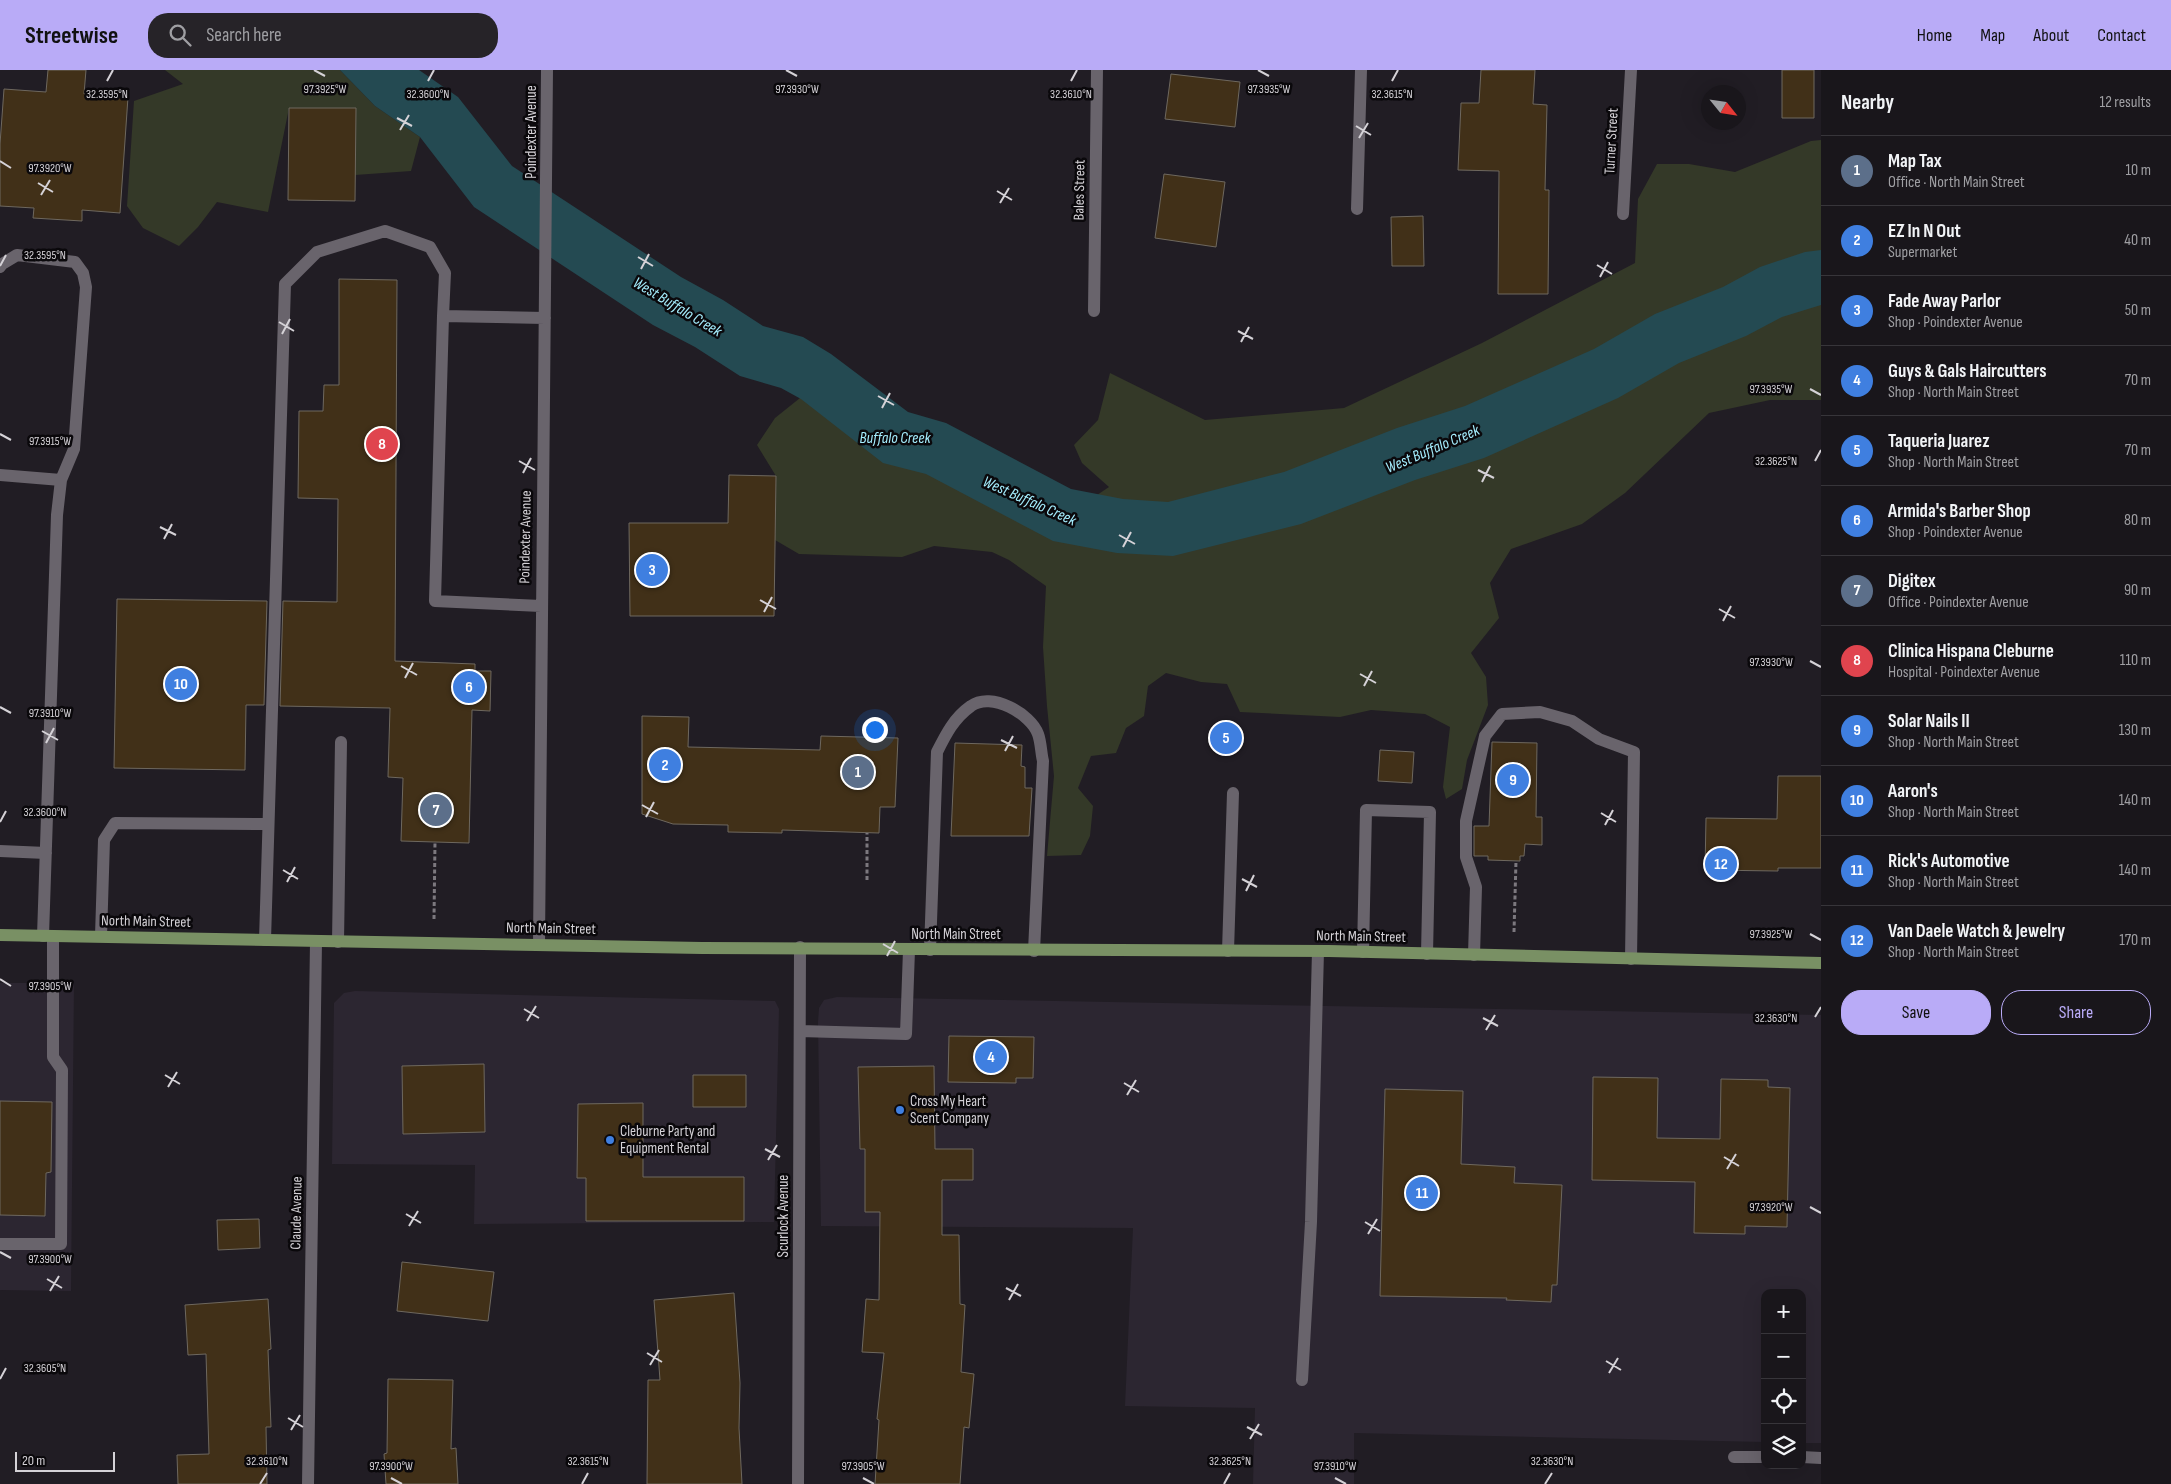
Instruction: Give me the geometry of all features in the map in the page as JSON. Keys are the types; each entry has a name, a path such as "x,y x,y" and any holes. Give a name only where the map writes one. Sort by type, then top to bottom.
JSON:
{"main road":[{"name":"North Main Street","path":"0,935 316,942 909,950 1318,951 1821,963"}],"street":[{"name":"Poindexter Avenue","path":"539,944 547,70"},
{"name":"Bales Street","path":"1094,311 1097,70"},
{"path":"1357,209 1361,70"},
{"name":"Turner Street","path":"1623,214 1631,70"},
{"path":"265,940 285,284 317,252 385,231 430,247 445,273 435,601 541,606"},
{"path":"0,267 16,255 75,262 83,273 86,287 74,449 61,480 57,516 46,853 53,1057 62,1070 61,1244 0,1244"},
{"path":"443,316 545,318"},
{"path":"0,475 61,480"},
{"path":"930,950 937,752 950,726 973,704 997,701 1024,715 1038,734 1043,761 1034,951"},
{"path":"1474,955 1476,887 1466,856 1466,821 1485,736 1502,714 1540,712 1572,721 1599,739 1634,752 1631,958"},
{"path":"338,942 341,742"},
{"path":"1228,951 1232,793"},
{"path":"1363,952 1366,810 1430,812 1427,954"},
{"path":"101,936 104,840 114,823 268,824"},
{"path":"0,851 46,853"},
{"name":"Claude Avenue","path":"308,1484 316,942"},
{"name":"Scurlock Avenue","path":"798,1484 800,948"},
{"path":"800,1031 906,1034 909,950"},
{"path":"1302,1380 1311,1222 1318,951"},
{"path":"1734,1457 1761,1457"},
{"path":"1806,1458 1821,1458"}],"path":[{"path":"866,880 867,833"},
{"path":"434,943 435,842"},
{"path":"1513,956 1516,861"}],"shaded area":[{"path":"0,983 74,983 71,1291 0,1290"},
{"path":"355,991 775,1001 779,1009 774,1222 474,1224 475,1165 332,1164 334,1003 344,993"},
{"path":"837,997 1821,1015 1821,1443 1806,1443 1806,1289 1761,1289 1761,1442 1354,1433 1354,1484 1253,1484 1255,1408 1125,1406 1133,1228 821,1226 818,1022 819,1008 824,1000"}],"green space":[{"path":"165,70 340,70 375,106 420,137 411,171 355,175 356,108 289,108 268,212 217,202 198,227 179,246 143,228 127,206 134,101 183,84"},
{"path":"1821,140 1821,400 1770,400 1709,413 1625,493 1582,524 1511,549 1490,583 1499,618 1471,653 1486,677 1488,705 1467,760 1462,789 1446,799 1443,787 1450,727 1425,714 1371,710 1340,717 1240,712 1227,684 1201,682 1166,673 1148,686 1144,716 1126,728 1116,753 1091,756 1078,788 1093,806 1090,836 1081,855 1047,856 1054,776 1043,647 1046,586 1009,560 992,552 934,546 902,557 799,554 775,540 776,476 757,445 775,418 805,394 1085,503 1109,487 1082,463 1074,445 1098,420 1110,373 1205,420 1344,408 1482,343 1635,263 1638,199 1657,164 1689,164 1735,172 1811,141"}],"water":[{"name":"Buffalo Creek","path":"340,70 419,70 458,97 512,166 681,277 723,300 763,326 803,337 831,354 908,412 946,423 1071,489 1123,499 1168,502 1284,472 1397,428 1465,406 1594,349 1655,314 1723,287 1760,267 1805,252 1821,250 1821,305 1782,317 1746,336 1679,363 1618,398 1484,458 1415,480 1301,524 1173,556 1117,553 1053,541 926,474 883,463 801,399 781,388 740,376 695,347 653,325 474,207 420,137 375,106"}],"building":[{"path":"48,70 86,70 84,94 128,97 120,213 82,210 82,221 33,218 34,208 0,206 0,144 4,89 46,92"},
{"path":"1481,70 1535,70 1533,104 1547,105 1545,190 1549,190 1548,294 1498,294 1499,171 1458,170 1461,103 1479,103"},
{"path":"1782,70 1814,70 1814,118 1782,118"},
{"path":"1171,74 1240,82 1235,127 1165,119"},
{"path":"289,108 356,108 355,201 288,200"},
{"path":"1164,174 1225,182 1216,247 1155,238"},
{"path":"1423,216 1424,266 1392,266 1391,217"},
{"path":"339,279 397,280 395,661 475,664 475,671 491,671 490,711 472,710 469,843 401,841 403,778 388,777 390,708 280,706 283,601 337,602 338,499 298,498 299,411 323,411 324,385 339,385"},
{"path":"729,475 776,476 774,616 630,616 629,523 728,523"},
{"path":"117,599 267,601 264,705 246,705 245,770 114,768"},
{"path":"642,716 689,717 688,747 820,750 821,736 898,738 895,807 880,807 879,833 782,830 782,833 728,832 728,825 673,824 642,814"},
{"path":"1492,742 1537,743 1536,817 1542,817 1542,845 1525,844 1524,856 1520,856 1520,861 1488,860 1488,856 1474,856 1474,826 1489,826"},
{"path":"955,743 1022,745 1021,766 1025,767 1025,788 1032,788 1029,836 951,836"},
{"path":"1380,750 1414,752 1412,783 1378,781"},
{"path":"1778,776 1821,776 1821,868 1778,868 1778,871 1705,870 1706,818 1777,819"},
{"path":"949,1036 1034,1037 1033,1078 1016,1078 1016,1083 948,1082"},
{"path":"484,1064 485,1132 403,1134 402,1066"},
{"path":"934,1066 935,1149 973,1149 973,1180 942,1180 942,1235 959,1235 960,1304 965,1305 961,1372 974,1374 969,1428 964,1427 960,1484 875,1484 879,1420 877,1419 884,1353 862,1352 866,1299 879,1300 880,1212 865,1212 865,1149 860,1149 858,1067"},
{"path":"693,1075 746,1075 746,1107 693,1107"},
{"path":"1593,1077 1658,1078 1657,1138 1720,1139 1721,1079 1768,1080 1768,1087 1790,1088 1787,1227 1745,1226 1745,1234 1694,1233 1695,1182 1592,1180"},
{"path":"1385,1089 1463,1091 1461,1164 1515,1167 1514,1183 1562,1185 1557,1285 1552,1285 1551,1302 1506,1300 1507,1298 1380,1296"},
{"path":"0,1101 52,1102 51,1172 46,1173 45,1216 0,1215"},
{"name":"Cleburne Party and Equipment Rental","path":"643,1103 643,1177 744,1177 744,1221 586,1221 586,1178 577,1178 578,1104"},
{"path":"259,1219 260,1248 218,1250 217,1220"},
{"path":"402,1262 494,1272 488,1321 397,1311"},
{"path":"734,1293 740,1383 739,1428 742,1484 647,1484 648,1380 660,1380 654,1300"},
{"path":"268,1299 271,1349 268,1350 271,1427 266,1427 267,1484 178,1484 177,1455 209,1454 206,1354 188,1355 185,1305"},
{"path":"388,1379 453,1380 451,1449 456,1448 458,1484 386,1484 384,1454 387,1453"}],"place":[{"name":"Clinica Hispana Cleburne","path":"382,444"},
{"name":"Fade Away Parlor","path":"652,570"},
{"name":"Aaron's","path":"181,684"},
{"name":"Armida's Barber Shop","path":"469,687"},
{"name":"Taqueria Juarez","path":"1226,738"},
{"name":"EZ In N Out","path":"665,765"},
{"name":"Map Tax","path":"858,772"},
{"name":"Solar Nails II","path":"1513,780"},
{"name":"Digitex","path":"436,810"},
{"name":"Van Daele Watch & Jewelry","path":"1721,864"},
{"name":"Guys & Gals Haircutters","path":"991,1057"},
{"name":"Cross My Heart Scent Company","path":"900,1110"},
{"name":"Cleburne Party and Equipment Rental","path":"610,1140"},
{"name":"Rick's Automotive","path":"1422,1193"}],"water label":[{"name":"West Buffalo Creek","path":"678,306"},
{"name":"West Buffalo Creek","path":"1432,448"},
{"name":"West Buffalo Creek","path":"1030,500"}]}
